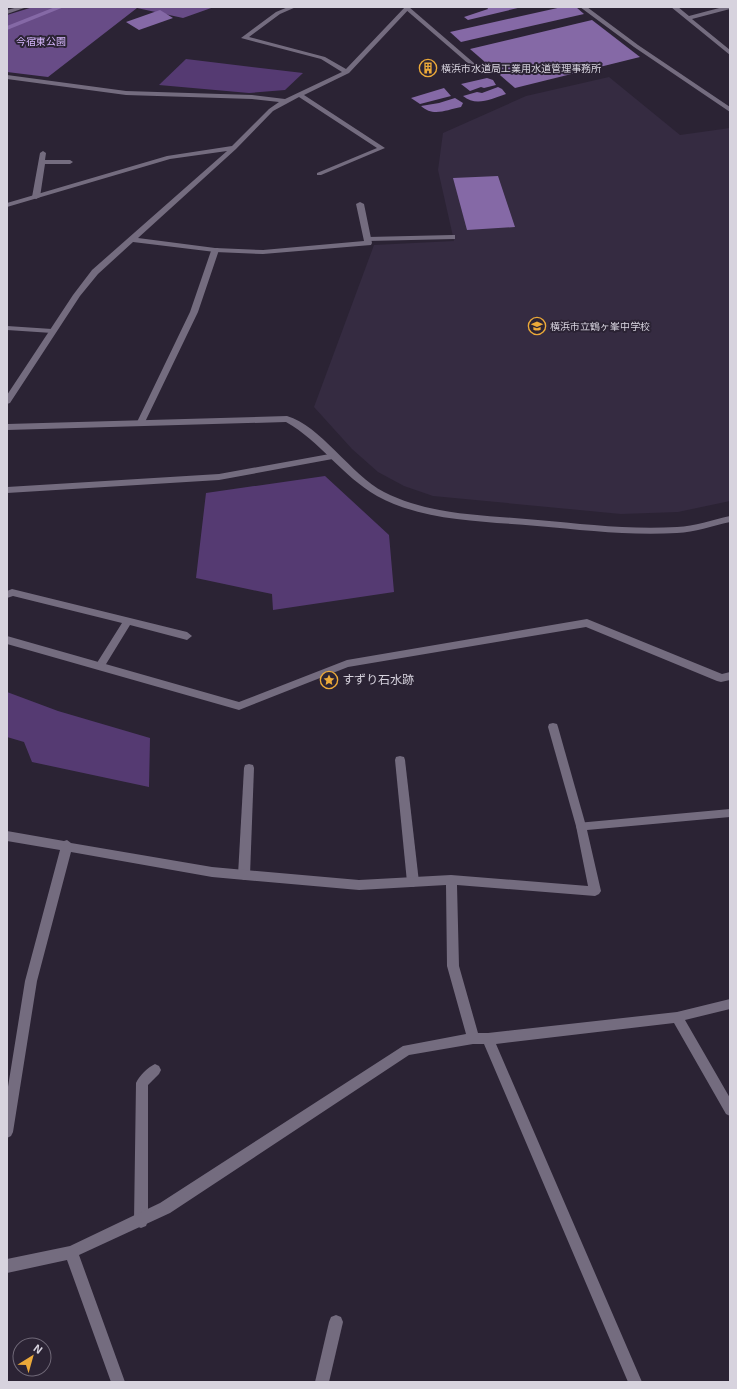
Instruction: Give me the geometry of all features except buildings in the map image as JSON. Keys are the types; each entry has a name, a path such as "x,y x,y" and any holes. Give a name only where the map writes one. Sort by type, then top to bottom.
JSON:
{"street":[{"path":"7,12 24,7"},
{"path":"293,7 278,13 244,38 323,58 347,72"},
{"path":"583,7 636,46 730,110"},
{"path":"674,7 730,52"},
{"path":"688,18 730,7"},
{"path":"7,401 52,331 95,272 130,239 234,148 271,110 286,101 347,72 408,8 480,71"},
{"path":"7,77 126,93 252,97 286,101"},
{"path":"300,95 382,148 319,174"},
{"path":"7,205 36,198 170,157 234,148"},
{"path":"36,198 43,152"},
{"path":"42,162 70,162"},
{"path":"130,239 215,250 263,252 368,243 360,204"},
{"path":"368,239 452,237"},
{"path":"141,422 194,312 215,250"},
{"path":"7,328 52,331"},
{"path":"7,427 288,419 302,426 359,480 379,493 399,503 440,514 626,531 678,530 730,519"},
{"path":"7,490 219,477 335,456"},
{"path":"7,595 12,592 187,636"},
{"path":"100,666 128,621"},
{"path":"7,640 239,706 347,664 587,623 721,678 730,676"},
{"path":"7,836 212,872 244,875 359,885 451,880 595,891 581,826 554,727"},
{"path":"400,760 414,882"},
{"path":"244,875 249,768"},
{"path":"581,826 730,813"},
{"path":"7,1132 31,981 67,846"},
{"path":"451,880 453,966 473,1038"},
{"path":"7,1266 71,1252 141,1221 165,1208 245,1157 407,1050 473,1038 488,1039 677,1017 730,1004"},
{"path":"677,1017 730,1110"},
{"path":"488,1039 635,1382"},
{"path":"141,1221 142,1083 155,1070"},
{"path":"71,1252 118,1382"},
{"path":"322,1382 336,1322"}],"shaded area":[{"path":"487,7 522,7 468,20 464,17 488,9"},
{"path":"562,7 576,7 584,14 461,42 450,32"},
{"path":"160,10 173,18 139,30 126,22"},
{"path":"592,20 640,57 515,88 470,49"},
{"path":"186,59 303,73 285,90 249,93 159,85"},
{"name":"横浜市立鶴ヶ峯中学校","path":"609,77 680,135 730,128 730,501 678,512 621,514 433,496 404,486 378,472 352,449 314,407 374,245 454,241 438,170 443,133 526,96"},
{"path":"487,78 493,80 496,85 484,88 481,87 470,91 461,84"},
{"path":"498,87 506,94 478,102 463,96 477,92 482,93"},
{"path":"444,88 451,96 420,104 411,98"},
{"path":"455,98 463,103 461,107 435,112 421,106 439,103"},
{"path":"498,176 515,227 467,230 453,178"},
{"path":"325,476 389,535 394,592 273,610 272,594 196,578 206,493"},
{"path":"7,692 58,711 150,738 149,787 32,762 24,742 7,737"}],"green space":[{"name":"今宿東公園","path":"33,7 214,7 183,18 137,8 48,77 7,72 7,15"}],"waterway":[{"path":"7,28 61,7"}],"place":[{"name":"横浜市水道局工業用水道管理事務所","path":"428,68"},
{"name":"横浜市立鶴ヶ峯中学校","path":"537,326"},
{"name":"すずり石水跡","path":"329,680"}]}
